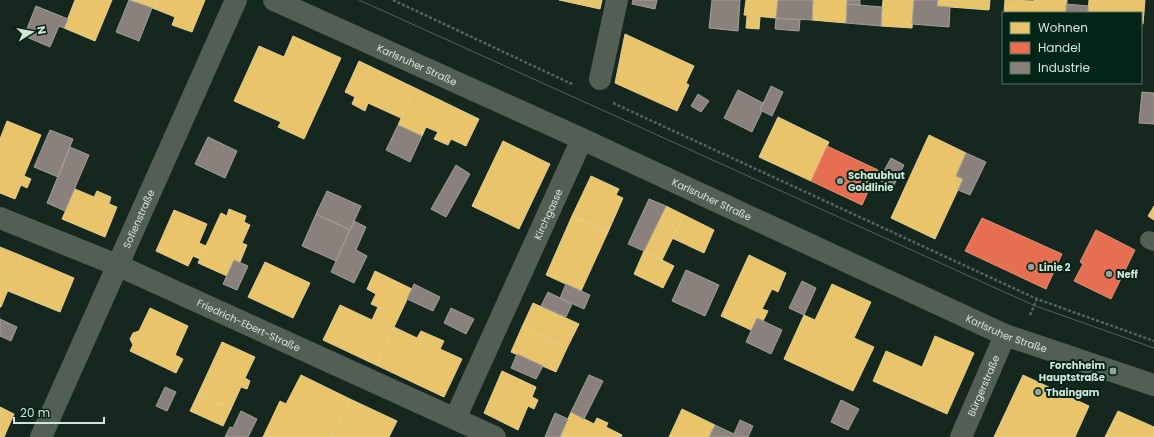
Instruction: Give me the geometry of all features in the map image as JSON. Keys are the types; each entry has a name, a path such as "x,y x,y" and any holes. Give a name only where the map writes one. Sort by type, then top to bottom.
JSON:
{"street":[{"name":"Sofienstraße","path":"41,437 236,0"},
{"name":"Karlsruher Straße","path":"274,0 582,139 1005,335 1154,385"},
{"path":"597,87 616,0"},
{"name":"Kirchgasse","path":"455,420 582,139"},
{"name":"Friedrich-Ebert-Straße","path":"0,218 117,265 495,437"},
{"name":"Bürgerstraße","path":"961,437 1005,335"}],"path":[{"path":"393,0 597,87 1037,299 1154,342"}],"building: Wohnen":[{"path":"75,0 112,0 95,41 64,28"},
{"path":"131,0 158,0 155,9"},
{"path":"158,0 205,0 192,32 172,25 175,17 155,9"},
{"path":"559,0 602,0 600,9"},
{"path":"746,0 778,0 776,18 744,15"},
{"path":"813,0 847,0 846,23 812,20"},
{"path":"883,0 914,0 912,28 881,26"},
{"path":"938,0 990,0 989,10 937,6"},
{"path":"1005,0 1067,0 1066,12 1004,12"},
{"path":"1089,0 1145,0 1143,24 1142,12 1088,12"},
{"path":"747,16 760,17 759,29 746,28"},
{"path":"625,34 694,66 686,83 689,85 677,111 615,83"},
{"path":"293,36 341,58 304,139 278,127 281,122 234,101 259,46 284,57"},
{"path":"359,61 415,88 401,118 368,103 365,111 352,104 355,97 345,92"},
{"path":"415,88 479,119 466,146 451,139 448,145 434,139 438,132 426,127 422,136 398,125"},
{"path":"778,117 829,142 811,181 759,157"},
{"path":"7,121 41,135 24,176 31,179 27,188 21,185 15,199 0,193 0,139"},
{"path":"929,135 966,153 956,176 963,179 935,239 891,218"},
{"path":"503,141 550,164 519,229 472,206"},
{"path":"591,176 619,189 616,195 623,198 608,232 572,216"},
{"path":"75,189 94,197 97,191 111,197 109,204 117,207 105,237 62,219"},
{"path":"666,206 684,215 662,260 644,251"},
{"path":"1154,206 1154,220 1148,216"},
{"path":"229,209 246,216 244,222 250,225 242,243 247,245 240,262 234,260 227,276 198,263 221,213 227,216"},
{"path":"174,210 207,224 199,243 206,246 200,259 193,256 188,266 156,251"},
{"path":"684,215 714,230 704,253 672,238"},
{"path":"572,216 608,232 581,291 546,275"},
{"path":"0,247 22,256 1,307 0,307"},
{"path":"644,251 674,266 663,288 634,274"},
{"path":"749,255 786,273 778,292 772,289 762,309 768,311 763,321 757,318 751,330 721,316"},
{"path":"22,256 74,278 60,312 8,291"},
{"path":"265,262 310,283 293,318 248,297"},
{"path":"375,271 412,289 376,365 323,340 340,305 372,320 378,307 371,304 376,294 367,289"},
{"path":"832,284 871,302 854,338 874,347 853,391 784,359 804,315 815,320"},
{"path":"533,303 579,324 567,348 522,327"},
{"path":"150,308 188,326 175,355 183,359 176,373 130,351 133,345 130,339 133,333 139,331"},
{"path":"394,327 417,338 421,331 444,341 440,349 462,359 444,397 376,365"},
{"path":"522,327 567,348 556,372 511,352"},
{"path":"935,336 974,353 947,414 873,381 886,351 922,367"},
{"path":"222,342 255,357 245,378 250,381 247,389 241,387 231,409 198,394"},
{"path":"502,371 536,387 532,397 538,400 534,409 528,406 518,430 484,413"},
{"path":"301,375 350,399 332,437 263,437 280,401 286,404"},
{"path":"1023,375 1089,406 1075,437 994,437"},
{"path":"198,394 231,409 223,426 190,411"},
{"path":"350,399 397,421 389,437 332,437"},
{"path":"0,407 14,414 4,437 0,437"},
{"path":"682,409 715,425 709,437 669,437"},
{"path":"1118,411 1154,427 1154,437 1105,437"},
{"path":"571,412 594,424 597,418 608,423 606,427 622,435 621,437 560,437"}],"building: Handel":[{"path":"827,146 878,170 862,205 811,181"},
{"path":"982,218 1062,254 1046,289 965,251"},
{"path":"1096,230 1135,250 1111,299 1074,281 1083,264 1080,262"}],"building: Industrie":[{"path":"129,0 152,8 139,41 116,32"},
{"path":"633,0 657,0 655,9 632,4"},
{"path":"712,0 740,0 738,31 709,28"},
{"path":"778,0 813,0 812,20 776,18"},
{"path":"847,0 860,0 860,5 847,4"},
{"path":"914,0 938,0 937,6 950,7 949,27 912,24"},
{"path":"847,4 882,7 881,26 846,23"},
{"path":"1066,4 1088,6 1088,12 1066,12"},
{"path":"36,6 68,19 64,28 59,26 50,47 24,36"},
{"path":"776,18 800,20 799,31 775,29"},
{"path":"771,86 783,92 772,116 760,110"},
{"path":"738,90 763,103 760,110 762,111 752,132 724,118"},
{"path":"1142,92 1154,93 1154,124 1139,123"},
{"path":"698,94 709,101 701,112 691,106"},
{"path":"398,125 422,136 410,162 386,150"},
{"path":"50,130 73,139 58,177 34,167"},
{"path":"208,137 237,151 225,178 195,164"},
{"path":"70,147 89,155 65,211 47,203"},
{"path":"966,153 986,162 970,195 958,190 963,179 956,176"},
{"path":"891,158 904,165 893,187 879,180"},
{"path":"456,165 470,174 446,217 431,209"},
{"path":"327,191 361,206 350,230 316,214"},
{"path":"649,199 666,206 644,251 628,244"},
{"path":"316,214 350,230 336,261 302,246"},
{"path":"354,221 366,227 356,250 367,256 354,283 331,272"},
{"path":"234,260 248,266 237,290 223,284"},
{"path":"686,270 719,285 705,316 672,301"},
{"path":"802,281 816,288 804,315 789,308"},
{"path":"414,284 440,297 433,311 407,299"},
{"path":"566,284 590,295 584,309 560,298"},
{"path":"548,292 572,304 566,317 541,306"},
{"path":"451,308 474,319 466,334 444,323"},
{"path":"757,318 782,330 771,354 746,342"},
{"path":"0,319 17,327 11,341 0,336"},
{"path":"517,354 543,366 536,379 511,368"},
{"path":"589,375 603,381 584,419 571,412"},
{"path":"165,387 176,392 167,411 156,406"},
{"path":"841,400 859,409 848,430 831,422"},
{"path":"241,411 257,419 248,437 225,437 230,427 233,428"},
{"path":"555,413 568,419 560,437 545,437"},
{"path":"740,420 753,426 748,437 709,437 715,425 734,434"}],"tram line":[{"path":"359,0 1033,305 1154,348"}],"place":[{"name":"Schaubhut Goldlinie","path":"840,181"},
{"name":"Linie 2","path":"1031,267"},
{"name":"Neff","path":"1109,274"},
{"name":"Forchheim Hauptstraße","path":"1113,371"},
{"name":"Thaingam","path":"1038,392"}]}
